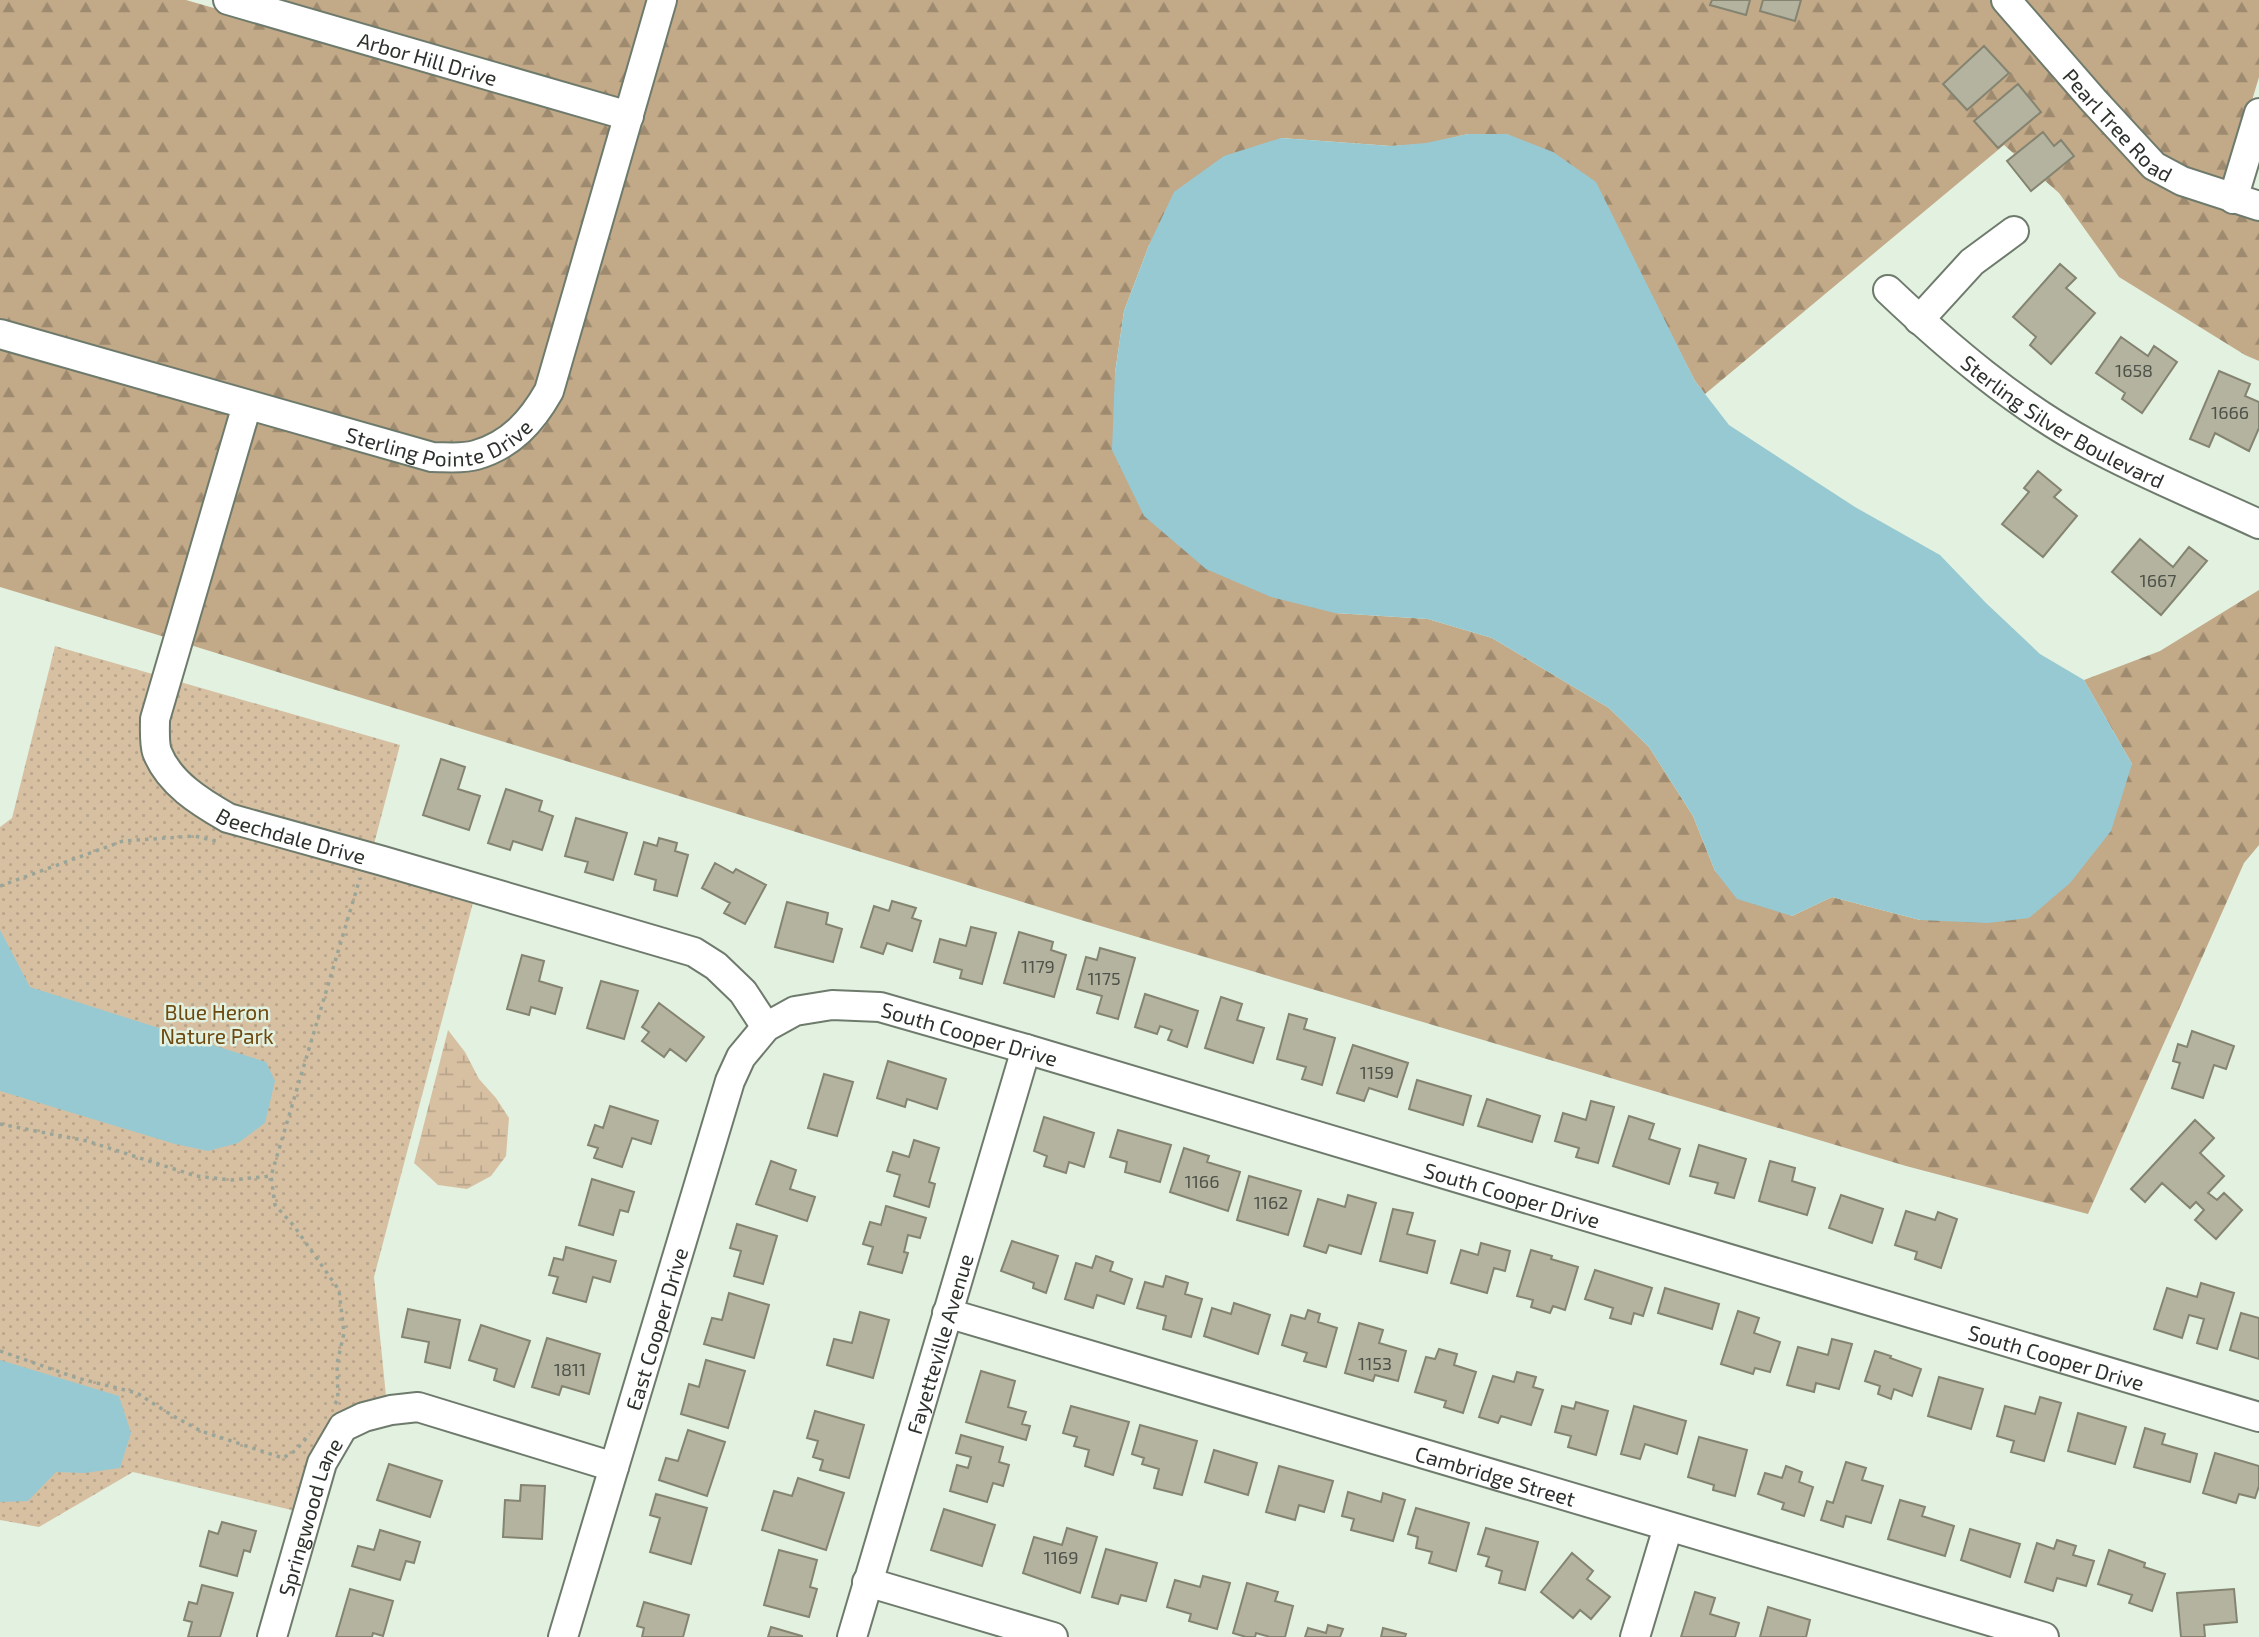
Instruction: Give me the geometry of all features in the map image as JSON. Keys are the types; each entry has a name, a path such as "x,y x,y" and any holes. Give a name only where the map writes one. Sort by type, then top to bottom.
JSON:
{"street":[{"name":"Arbor Hill Drive","path":"228,0 629,116"},
{"name":"Sterling Pointe Drive","path":"0,334 432,457 475,455 512,439 535,415 549,391 662,0"},
{"name":"Pearl Tree Road","path":"2006,0 2094,102 2154,166 2182,181 2246,202"},
{"path":"2246,202 2259,113"},
{"path":"1919,320 1972,262 2014,231"},
{"name":"Sterling Silver Boulevard","path":"1888,290 1919,320 2011,396 2090,445 2259,524"},
{"name":"Beechdale Drive","path":"247,405 155,719 156,750 173,780 206,806 228,817 694,952 716,966 743,992 766,1027"},
{"name":"South Cooper Drive","path":"766,1027 795,1011 832,1005 880,1007 2259,1417"},
{"name":"East Cooper Drive","path":"563,1637 730,1081 741,1057 766,1027"},
{"name":"Fayetteville Avenue","path":"852,1637 1026,1049"},
{"name":"Cambridge Street","path":"947,1313 2044,1637"},
{"name":"Springwood Lane","path":"272,1637 323,1464 343,1427 355,1420 391,1410 418,1407 614,1467"},
{"path":"1635,1637 1668,1527"},
{"path":"867,1582 1053,1637"}],"path":[{"path":"0,886 123,841 195,836 222,842"},
{"path":"330,1410 338,1399 338,1364 344,1333 339,1290 294,1226 275,1205 271,1176 360,878 349,875"},
{"path":"0,1124 87,1141 196,1176 231,1180 271,1176"},
{"path":"0,1351 77,1378 137,1393 201,1431 283,1458 295,1451 312,1431"}],"green space":[{"path":"0,0 186,0 616,125 540,387 506,429 474,444 434,446 0,322"},
{"path":"268,0 652,0 623,103"},
{"path":"673,0 1990,0 2086,110 2259,218 2259,361 2119,277 2059,193 2004,145 1705,394 1695,381 1627,248 1507,134 1468,134 1426,144 1391,146 1281,138 1149,245 1124,311 1115,373 1335,613 1428,619 1492,638 1609,708 1649,747 1693,816 1715,871 1792,916 1832,897 1920,920 2132,764 2084,680 2160,651 2259,590 2259,845 2244,863 2088,1214 1906,1166 1094,924 187,644 253,419 432,469 515,449"},
{"path":"2020,0 2259,0 2259,77 2227,184 2186,170 2160,156"},
{"path":"0,346 234,413 168,638 0,587"},
{"name":"Blue Heron Nature Park","path":"55,646 400,745 368,867 474,899 374,1277 386,1396 337,1425 308,1514 133,1472 39,1527 0,1520 0,827 12,818"},
{"path":"448,1030 465,1052 479,1079 509,1118 506,1156 491,1176 467,1189 438,1185 414,1163"}],"water":[{"path":"1468,134 1507,134 1553,152 1596,182 1695,381 1729,425 1855,507 1940,555 2040,654 2084,680 2132,764 2111,831 2070,883 2029,918 1988,923 1920,920 1832,897 1792,916 1737,899 1715,871 1693,816 1649,747 1609,708 1492,638 1428,619 1335,613 1271,597 1206,569 1144,516 1112,450 1115,373 1124,311 1149,245 1174,192 1224,156 1281,138 1391,146 1426,143"},
{"path":"0,930 30,987 266,1062 275,1081 265,1123 238,1143 208,1151 175,1144 0,1091"},
{"path":"0,1360 119,1396 131,1433 120,1468 85,1473 56,1472 28,1501 0,1502"}],"building":[{"path":"1712,0 1750,0 1746,15 1710,5"},
{"path":"1763,0 1801,0 1795,21 1760,11"},
{"path":"1984,46 2009,73 1967,110 1943,84"},
{"path":"2018,84 2041,112 1998,148 1974,121"},
{"path":"2043,132 2054,146 2061,140 2074,156 2031,191 2007,161"},
{"path":"2060,264 2076,278 2066,288 2095,313 2051,364 2030,345 2036,337 2013,317"},
{"path":"2121,337 2148,356 2154,346 2177,362 2142,413 2122,399 2125,393 2096,373"},
{"path":"2219,371 2250,384 2245,396 2259,402 2259,428 2249,451 2215,433 2209,447 2190,439"},
{"path":"2038,471 2061,490 2054,497 2077,516 2043,557 2002,524 2029,492 2024,488"},
{"path":"2140,539 2173,567 2189,547 2207,561 2161,615 2112,572"},
{"path":"441,759 465,767 458,789 480,796 469,830 423,815"},
{"path":"506,789 542,801 539,811 553,816 542,850 513,841 510,850 488,843"},
{"path":"576,818 627,833 613,880 585,872 588,862 565,856"},
{"path":"659,838 677,843 675,851 688,855 677,896 654,890 656,880 635,874 644,842 657,846"},
{"path":"715,863 733,873 736,869 766,885 745,924 724,913 730,903 702,888"},
{"path":"892,901 916,908 912,918 921,921 912,951 887,943 883,954 861,947 874,906 889,911"},
{"path":"787,902 828,913 826,924 842,929 833,962 775,947"},
{"path":"971,927 996,933 982,984 960,978 962,970 934,962 940,939 966,946"},
{"path":"1019,932 1053,942 1051,950 1066,955 1054,997 1004,983"},
{"path":"1100,948 1135,958 1118,1019 1097,1013 1102,996 1077,989 1086,957 1097,960"},
{"path":"522,955 544,961 539,981 562,988 555,1014 531,1007 529,1015 507,1009"},
{"path":"601,981 638,991 624,1039 587,1028"},
{"path":"1145,994 1198,1011 1187,1047 1168,1040 1172,1030 1160,1026 1157,1034 1135,1027"},
{"path":"1221,997 1242,1004 1237,1020 1264,1028 1253,1063 1205,1048"},
{"path":"659,1003 704,1037 686,1061 670,1049 664,1057 642,1041 649,1032 642,1027"},
{"path":"1289,1014 1307,1019 1304,1029 1335,1038 1322,1085 1302,1079 1306,1067 1277,1059"},
{"path":"2192,1031 2234,1046 2226,1069 2214,1065 2203,1098 2172,1088 2180,1063 2173,1061 2178,1044 2187,1047"},
{"path":"1353,1045 1408,1063 1397,1097 1369,1088 1364,1101 1337,1093"},
{"path":"888,1061 946,1079 937,1109 907,1099 905,1107 877,1098"},
{"path":"824,1074 853,1082 837,1136 808,1128"},
{"path":"1417,1080 1471,1096 1463,1125 1409,1109"},
{"path":"1487,1099 1540,1116 1532,1142 1478,1126"},
{"path":"1591,1101 1614,1107 1598,1163 1576,1157 1579,1148 1555,1141 1563,1113 1586,1120"},
{"path":"610,1106 658,1121 651,1144 632,1138 622,1167 594,1158 598,1148 588,1145 595,1125 603,1128"},
{"path":"1629,1116 1654,1124 1649,1139 1680,1149 1669,1184 1613,1166"},
{"path":"1044,1117 1094,1133 1084,1167 1069,1162 1066,1173 1044,1166 1047,1156 1034,1151"},
{"path":"2195,1120 2214,1138 2200,1153 2224,1176 2208,1193 2217,1200 2224,1193 2242,1210 2216,1239 2195,1220 2204,1210 2196,1202 2190,1208 2162,1183 2145,1202 2131,1189"},
{"path":"1118,1130 1171,1145 1160,1182 1125,1172 1127,1162 1110,1157"},
{"path":"914,1140 939,1148 929,1182 935,1184 929,1207 894,1196 900,1175 887,1171 893,1152 909,1157"},
{"path":"1699,1145 1746,1159 1734,1198 1715,1193 1718,1183 1690,1176"},
{"path":"1184,1148 1209,1156 1207,1162 1240,1172 1228,1211 1170,1192"},
{"path":"771,1161 796,1170 790,1189 815,1197 807,1221 756,1204"},
{"path":"1770,1161 1795,1168 1792,1181 1815,1188 1807,1215 1759,1201"},
{"path":"1249,1176 1301,1191 1288,1235 1237,1220"},
{"path":"592,1179 634,1192 628,1212 620,1210 613,1235 579,1225"},
{"path":"1348,1195 1376,1203 1361,1254 1329,1245 1326,1253 1304,1246 1318,1199 1345,1207"},
{"path":"1841,1195 1883,1209 1872,1243 1829,1228"},
{"path":"886,1206 926,1218 920,1238 908,1235 904,1252 908,1253 902,1273 868,1264 873,1247 863,1244 870,1222 881,1225"},
{"path":"1393,1209 1413,1213 1407,1234 1435,1241 1427,1273 1380,1261"},
{"path":"1906,1211 1935,1220 1938,1212 1957,1219 1941,1268 1915,1259 1917,1252 1895,1245"},
{"path":"737,1224 777,1236 763,1284 734,1276 741,1251 730,1248"},
{"path":"1012,1241 1058,1256 1046,1293 1033,1288 1034,1283 1001,1271"},
{"path":"1481,1243 1510,1251 1505,1271 1494,1268 1487,1293 1451,1283 1461,1250 1478,1255"},
{"path":"566,1247 616,1261 610,1282 593,1277 586,1302 553,1293 558,1277 549,1275 554,1258 563,1260"},
{"path":"1531,1250 1578,1267 1565,1310 1553,1306 1550,1313 1531,1307 1533,1300 1517,1296"},
{"path":"1096,1256 1113,1262 1110,1271 1132,1279 1124,1304 1097,1295 1093,1308 1065,1299 1076,1263 1092,1268"},
{"path":"1595,1270 1652,1288 1643,1316 1634,1313 1631,1324 1610,1318 1613,1308 1585,1299"},
{"path":"1166,1276 1188,1283 1185,1294 1202,1299 1191,1337 1163,1329 1166,1316 1137,1308 1145,1282 1163,1287"},
{"path":"2201,1283 2234,1293 2217,1349 2197,1343 2204,1319 2189,1315 2182,1338 2154,1329 2167,1288 2197,1297"},
{"path":"1665,1288 1719,1304 1712,1329 1658,1313"},
{"path":"729,1293 769,1305 754,1358 704,1344 712,1318 722,1320"},
{"path":"1234,1303 1270,1315 1258,1354 1204,1336 1212,1308 1231,1314"},
{"path":"408,1309 460,1320 450,1368 425,1362 429,1342 402,1337"},
{"path":"1308,1310 1320,1314 1318,1322 1337,1328 1326,1367 1304,1361 1307,1353 1282,1345 1291,1315 1305,1319"},
{"path":"1738,1311 1759,1318 1754,1333 1780,1342 1770,1372 1755,1368 1753,1374 1721,1364"},
{"path":"860,1312 889,1320 873,1378 827,1365 834,1339 852,1343"},
{"path":"2241,1313 2259,1318 2259,1359 2230,1350"},
{"path":"1359,1323 1383,1330 1379,1343 1406,1351 1398,1381 1375,1375 1373,1381 1345,1373"},
{"path":"481,1325 530,1341 514,1387 494,1380 497,1369 469,1360"},
{"path":"547,1338 600,1354 589,1394 562,1386 559,1395 532,1387"},
{"path":"1832,1339 1852,1344 1839,1389 1816,1383 1814,1392 1787,1385 1798,1347 1828,1355"},
{"path":"1439,1349 1457,1354 1454,1365 1476,1372 1463,1413 1444,1407 1446,1401 1415,1392 1426,1357 1435,1359"},
{"path":"1875,1351 1921,1369 1912,1396 1894,1389 1891,1399 1878,1394 1880,1386 1865,1381"},
{"path":"706,1360 745,1371 728,1428 681,1414 689,1384 699,1387"},
{"path":"981,1371 1015,1381 1008,1407 1026,1412 1022,1424 1030,1426 1026,1440 966,1422"},
{"path":"1517,1372 1536,1377 1533,1387 1543,1390 1531,1425 1501,1416 1498,1423 1479,1417 1493,1376 1514,1382"},
{"path":"1939,1377 1983,1389 1971,1429 1928,1416"},
{"path":"2040,1397 2061,1403 2044,1461 2011,1452 2014,1441 1997,1436 2005,1406 2035,1414"},
{"path":"1576,1402 1608,1411 1596,1455 1568,1447 1571,1436 1555,1432 1562,1406 1574,1409"},
{"path":"1071,1406 1129,1422 1113,1475 1085,1466 1089,1450 1074,1446 1077,1437 1063,1433"},
{"path":"1634,1406 1686,1421 1677,1454 1645,1444 1640,1459 1621,1454"},
{"path":"815,1411 864,1425 849,1478 820,1470 823,1460 813,1457 818,1441 807,1438"},
{"path":"2078,1413 2126,1427 2115,1464 2068,1451"},
{"path":"1140,1425 1197,1441 1182,1495 1154,1488 1159,1469 1142,1464 1144,1458 1132,1454"},
{"path":"2145,1428 2165,1434 2162,1444 2197,1454 2190,1482 2134,1467"},
{"path":"688,1430 725,1442 707,1496 659,1480 666,1458 678,1461"},
{"path":"961,1435 1003,1447 999,1462 1009,1465 1003,1486 993,1483 987,1502 950,1491 957,1465 968,1468 971,1457 956,1453"},
{"path":"1699,1437 1747,1450 1735,1496 1713,1490 1714,1485 1688,1477"},
{"path":"1214,1450 1257,1463 1248,1495 1205,1482"},
{"path":"2215,1453 2259,1466 2259,1486 2255,1498 2239,1494 2236,1503 2203,1493"},
{"path":"1846,1462 1866,1468 1862,1480 1883,1486 1871,1523 1846,1516 1843,1527 1821,1520 1827,1501 1833,1503"},
{"path":"389,1464 442,1481 430,1517 377,1500"},
{"path":"1279,1466 1333,1481 1324,1512 1299,1505 1295,1520 1266,1512"},
{"path":"1786,1466 1802,1472 1799,1482 1813,1487 1804,1516 1782,1509 1784,1503 1758,1494 1765,1473 1782,1478"},
{"path":"798,1478 844,1493 826,1550 762,1530 774,1491 792,1496"},
{"path":"521,1485 545,1486 542,1539 503,1537 505,1500 520,1501"},
{"path":"1348,1492 1381,1502 1383,1493 1405,1500 1393,1541 1351,1530 1354,1519 1342,1516"},
{"path":"656,1494 707,1508 691,1564 650,1552 660,1518 650,1515"},
{"path":"1900,1500 1925,1507 1922,1516 1954,1526 1945,1556 1888,1539"},
{"path":"1416,1508 1469,1523 1456,1571 1429,1563 1432,1552 1416,1548 1418,1537 1408,1534"},
{"path":"944,1509 995,1525 982,1566 931,1550"},
{"path":"222,1522 256,1531 250,1552 244,1550 237,1576 200,1566 209,1531 218,1534"},
{"path":"1067,1528 1097,1537 1080,1593 1023,1573 1034,1537 1062,1545"},
{"path":"1486,1528 1538,1542 1525,1590 1499,1583 1502,1571 1486,1566 1489,1557 1478,1554"},
{"path":"1970,1529 2020,1544 2010,1577 1961,1560"},
{"path":"380,1530 420,1542 414,1563 406,1561 400,1580 352,1566 358,1546 374,1550"},
{"path":"2057,1540 2076,1546 2073,1555 2094,1561 2086,1586 2057,1578 2053,1591 2025,1582 2037,1543 2054,1549"},
{"path":"1106,1549 1157,1563 1146,1601 1121,1595 1118,1604 1092,1597"},
{"path":"779,1550 817,1560 810,1587 817,1589 809,1617 764,1605"},
{"path":"2109,1550 2145,1563 2144,1567 2165,1574 2152,1611 2129,1603 2132,1595 2098,1584"},
{"path":"1572,1553 1593,1571 1587,1579 1610,1597 1591,1619 1580,1610 1573,1618 1541,1592"},
{"path":"1203,1576 1230,1583 1217,1629 1189,1621 1191,1614 1167,1607 1175,1580 1200,1587"},
{"path":"1247,1583 1278,1592 1275,1601 1293,1606 1285,1637 1256,1633 1255,1637 1246,1637 1233,1633"},
{"path":"202,1585 233,1593 220,1637 188,1637 192,1622 184,1620 189,1602 197,1604"},
{"path":"350,1589 393,1601 383,1636 373,1633 372,1637 336,1637"},
{"path":"2234,1589 2237,1622 2204,1625 2205,1637 2181,1637 2177,1593"},
{"path":"1695,1592 1715,1598 1710,1614 1739,1623 1735,1637 1681,1637"},
{"path":"644,1602 689,1615 683,1637 642,1637 644,1628 637,1626"},
{"path":"1768,1607 1810,1620 1806,1637 1760,1637"},
{"path":"1328,1625 1343,1629 1340,1637 1305,1637 1308,1628 1326,1633"},
{"path":"771,1627 802,1636 802,1637 768,1637"},
{"path":"1383,1628 1406,1634 1405,1637 1381,1637"}]}
